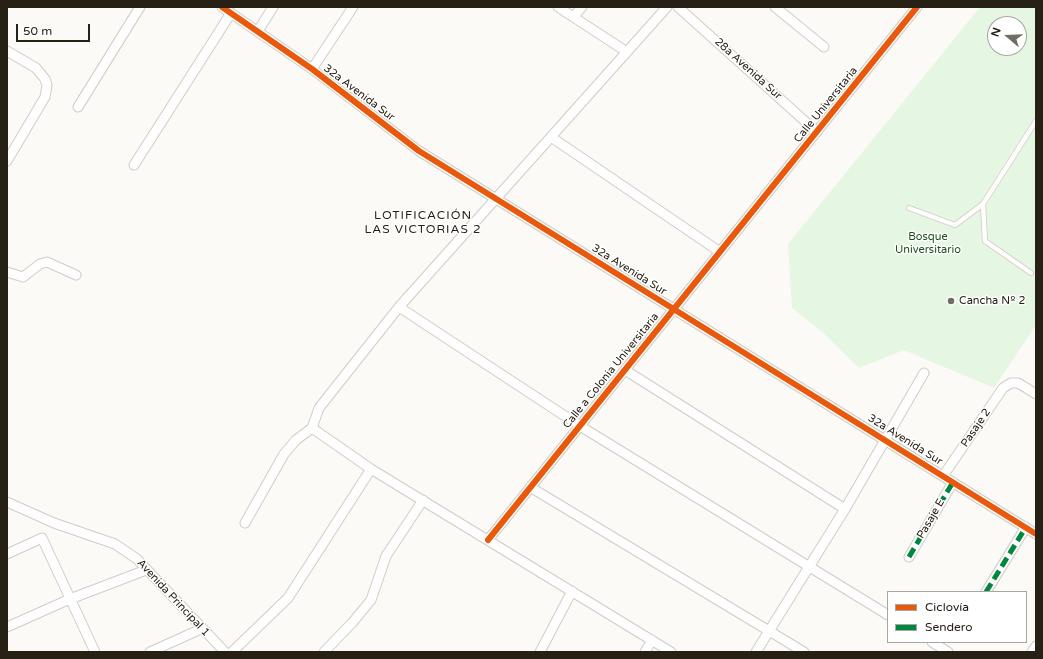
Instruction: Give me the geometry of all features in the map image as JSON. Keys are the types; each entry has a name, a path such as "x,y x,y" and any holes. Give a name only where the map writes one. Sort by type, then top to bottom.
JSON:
{"street":[{"path":"78,107 140,7"},
{"name":"32a Avenida Sur","path":"222,7 258,30 312,69 419,150 1036,534"},
{"path":"258,30 273,7"},
{"path":"312,69 353,7"},
{"path":"558,7 627,52"},
{"path":"573,17 582,7"},
{"path":"245,523 284,454 296,440 312,428 319,408 399,307 667,7"},
{"name":"28a Avenida Sur","path":"678,7 817,132"},
{"path":"775,7 824,47"},
{"name":"Calle Universitaria","path":"750,215 917,7"},
{"path":"134,165 231,13"},
{"path":"7,50 36,68 45,79 47,85 45,97 7,161"},
{"path":"551,137 720,252"},
{"name":"Calle a Colonia Universitaria","path":"488,540 750,215"},
{"path":"7,272 23,277 40,264 47,262 76,275"},
{"path":"399,307 580,426 887,614"},
{"path":"625,370 845,509"},
{"path":"756,652 845,509 884,439 924,373"},
{"name":"Pasaje 2","path":"943,476 1003,388 1011,383 1018,383 1036,394"},
{"path":"312,428 371,469 671,652"},
{"path":"232,652 288,598 371,469"},
{"name":"Pasaje E","path":"909,557 953,482"},
{"path":"530,488 804,652"},
{"path":"324,652 369,604 386,556 423,500"},
{"name":"Avenida Principal 1","path":"7,502 54,523 115,544 137,558 146,570 201,629 225,652"},
{"path":"987,591 1026,527"},
{"path":"7,554 42,538 95,652"},
{"path":"7,627 70,599 146,570"},
{"path":"540,652 572,591"},
{"path":"150,652 201,629"},
{"path":"645,652 652,640"},
{"path":"934,643 948,652"},
{"path":"1032,652 1036,646"}],"lane":[{"path":"908,208 955,225 983,204 1036,121"},
{"path":"983,204 984,241 1031,273"}],"green space":[{"name":"Bosque Universitario","path":"980,7 1036,7 1036,325 994,388 904,350 859,368 821,331 792,308 788,244"}],"marked path":[{"path":"909,557 953,482"},
{"path":"987,591 1026,527"}],"cycle path":[{"path":"222,7 312,69 419,151 1036,534"},
{"path":"488,540 917,7"}],"place":[{"name":"Cancha Nº 2","path":"951,301"}],"district":[{"name":"LOTIFICACIÓN LAS VICTORIAS 2","path":"423,223"}]}
